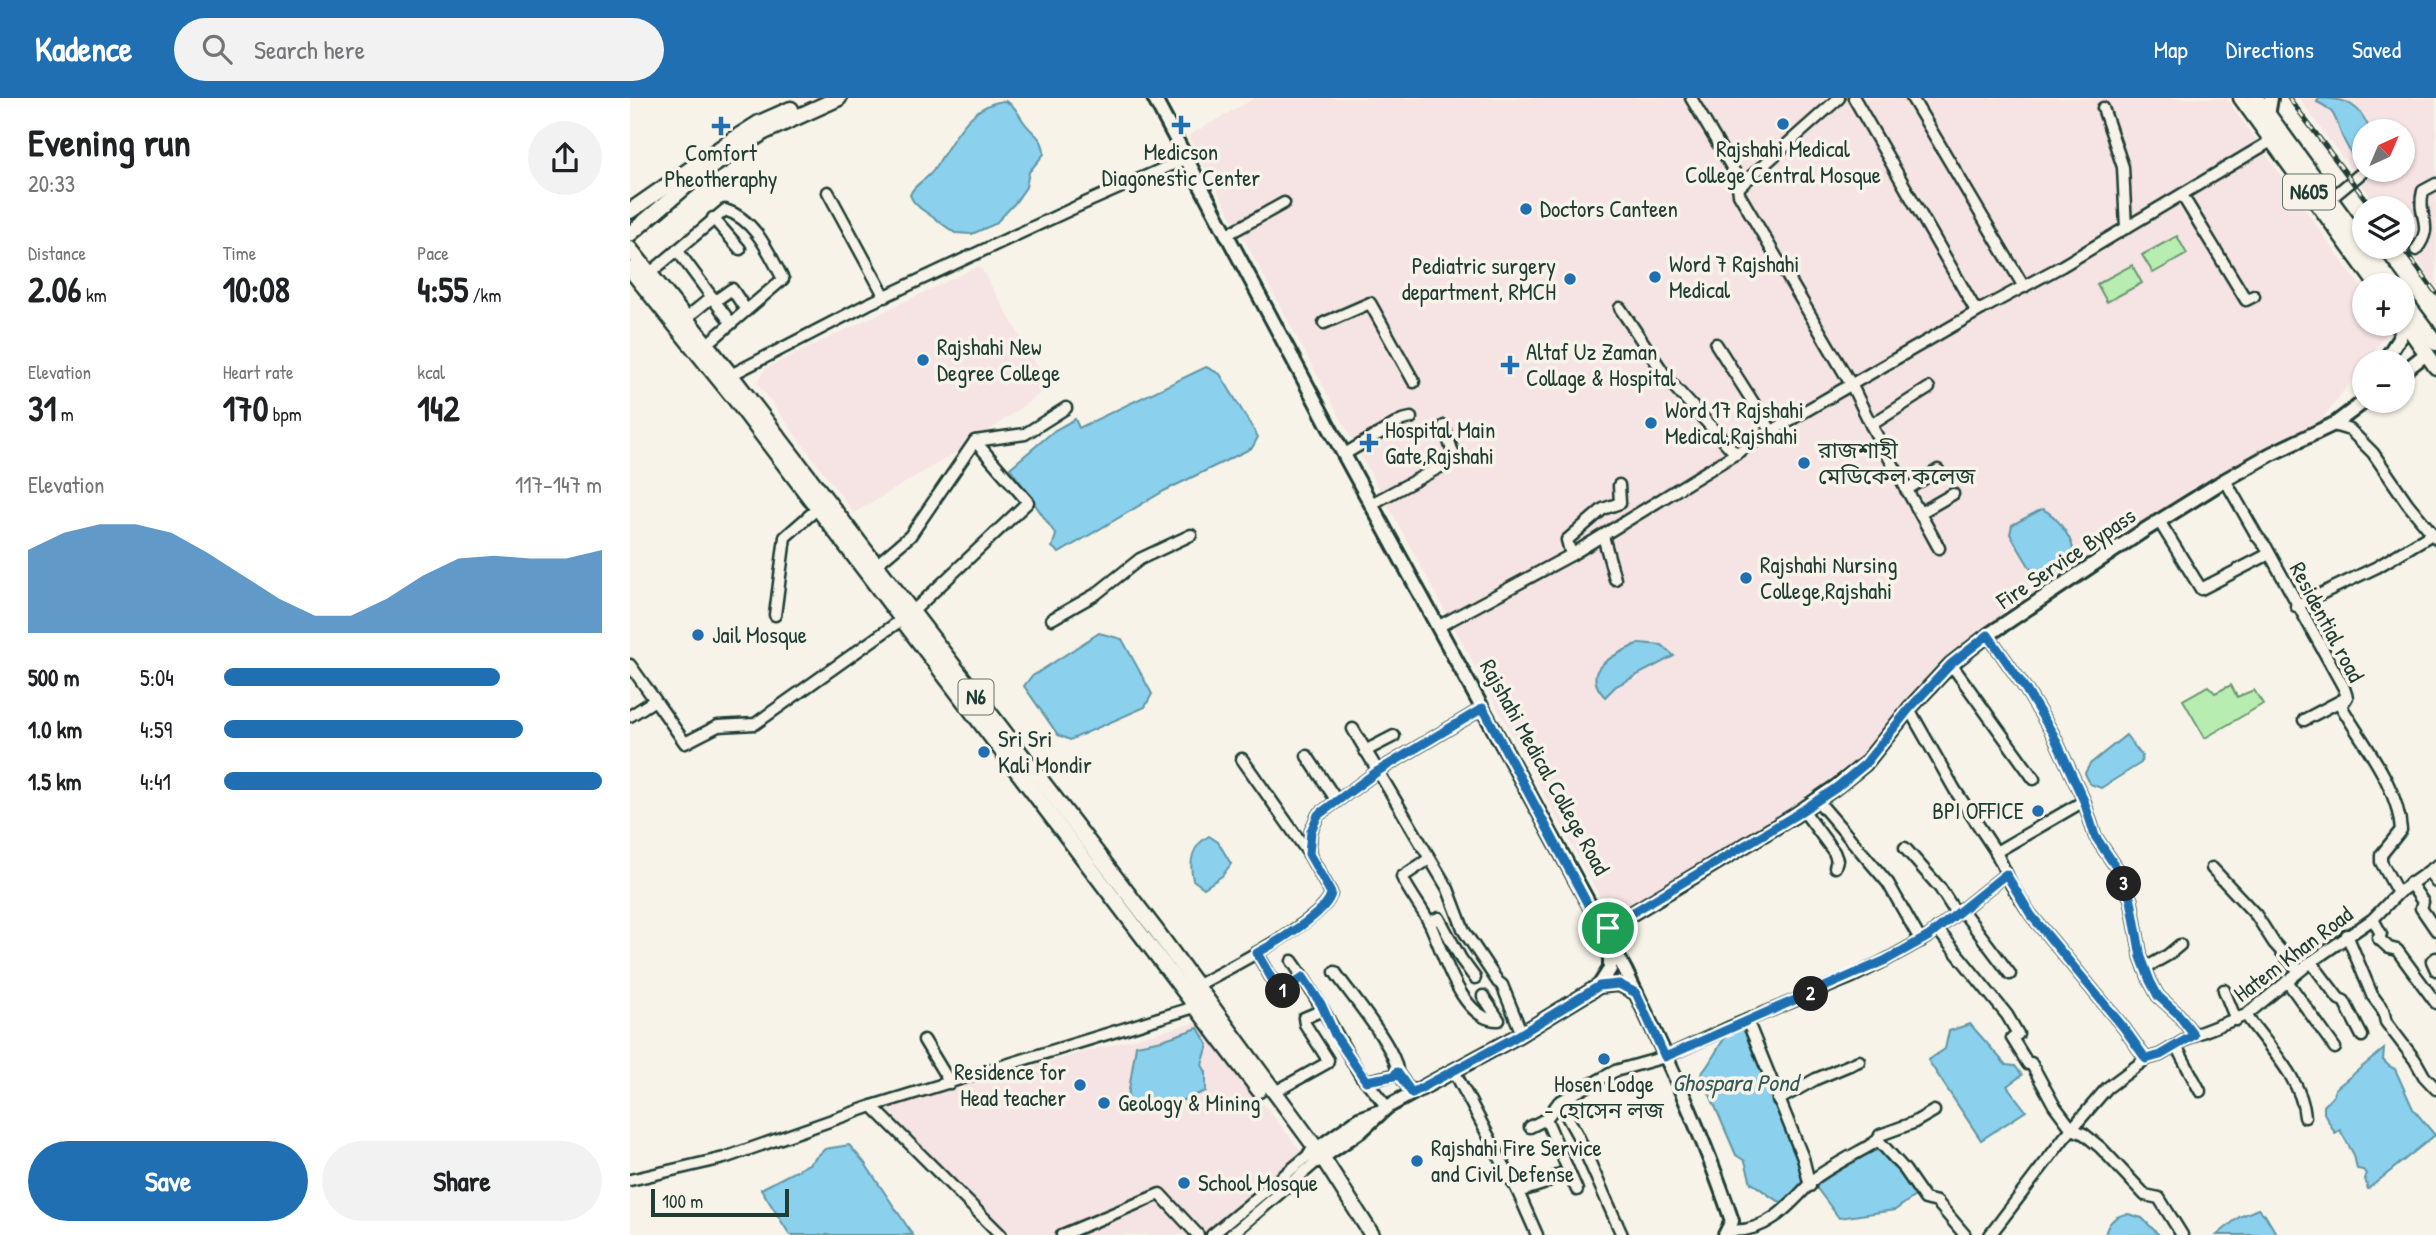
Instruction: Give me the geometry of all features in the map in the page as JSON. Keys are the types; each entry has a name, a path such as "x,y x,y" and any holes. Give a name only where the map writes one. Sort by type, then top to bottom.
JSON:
{"highway":[{"path":"631,209 759,123 818,98"},
{"path":"630,234 699,175 764,132 839,98"},
{"name":"N605","path":"2241,98 2368,273"},
{"name":"N605","path":"2256,98 2384,273"},
{"path":"639,269 637,246 644,222"},
{"name":"N6","path":"630,250 639,269 876,565 907,616 1318,1158"},
{"name":"N6","path":"639,269 706,345 726,378 818,508 907,616 1196,986 1203,1005 1273,1093 1372,1235"},
{"path":"2415,320 2431,348 2436,368"},
{"path":"2415,334 2431,348"}],"main road":[{"name":"Rajshahi Medical College Road","path":"1156,98 1185,159 1607,936"},
{"name":"Rajshahi Medical College Road","path":"1156,98 1443,624 1607,936"},
{"path":"2269,116 2271,98"},
{"path":"2415,362 2431,348"},
{"name":"Fire Service Bypass","path":"2336,423 2352,404"},
{"name":"Fire Service Bypass","path":"1607,936 1836,788 1865,764 1909,709 1951,664 1988,635 2225,480 2270,454 2336,423 2352,411"},
{"path":"1318,1158 1359,1119 1391,1108 1412,1093 1522,1034 1599,986 1608,973 1611,958 1607,936"},
{"path":"1607,936 1665,1057 1721,1188 1732,1221 1727,1232"},
{"path":"1599,986 1619,984 1636,993"}],"street":[{"path":"1692,98 1737,176 1739,194 1852,386 1939,548"},
{"path":"1738,188 1839,98"},
{"path":"1854,98 1975,309 1982,309"},
{"path":"1912,98 2024,287"},
{"path":"2103,108 2123,167 2126,228"},
{"path":"1443,624 1571,555 1772,432 2272,141"},
{"path":"726,378 884,297 1063,212 1185,159"},
{"path":"2329,200 2352,181"},
{"path":"2416,250 2432,235 2433,228 2422,197 2423,191 2436,184"},
{"path":"828,192 884,297"},
{"path":"2182,195 2246,300 2254,296"},
{"path":"1230,233 1284,203"},
{"path":"639,269 677,250 713,218 727,210 754,229 783,279 706,345"},
{"path":"713,218 740,249"},
{"path":"2203,229 2208,226 2215,229"},
{"path":"677,250 731,323"},
{"path":"685,319 732,289 746,310"},
{"path":"1324,323 1370,303 1414,382"},
{"path":"1620,308 1668,380 1736,454"},
{"path":"1716,344 1772,432"},
{"path":"1871,425 1929,388"},
{"path":"876,565 910,536 975,441 1025,434 1066,408"},
{"path":"1348,452 1402,420 1411,418"},
{"path":"2297,606 2434,536 2373,453 2350,430 2336,423"},
{"path":"1375,502 1455,459 1444,426"},
{"path":"630,665 685,743 718,726 755,724 907,616 1028,502 975,441"},
{"path":"1906,489 1938,470"},
{"name":"Residential road","path":"2225,480 2347,697 2341,706 2392,792 2400,814 2401,830 2381,855 2381,862 2398,893"},
{"path":"1571,555 1567,540 1603,509 1620,503 1619,485"},
{"path":"1920,513 1953,494"},
{"path":"775,615 785,537 818,508"},
{"path":"2159,521 2201,589 2269,554"},
{"path":"1052,618 1096,594 1140,559 1191,535"},
{"path":"1603,536 1615,579"},
{"path":"1988,635 2053,734 2084,801 2095,836 2118,870 2131,900 2141,957 2158,996 2178,1014 2194,1035"},
{"path":"1951,664 2034,779"},
{"path":"2304,720 2347,697"},
{"path":"630,716 654,700"},
{"path":"1309,854 1311,831 1318,815 1378,771 1483,708"},
{"path":"1909,709 2031,915 2116,1017 2146,1059"},
{"path":"1353,729 1448,889 1464,931 1502,985 1522,1034"},
{"path":"1365,751 1394,736"},
{"path":"1307,756 1337,801"},
{"path":"1196,986 1257,953 1317,913 1331,900 1331,893 1309,854 1242,759"},
{"path":"1817,800 1888,883 1921,941"},
{"path":"1996,852 2084,801"},
{"path":"1803,810 1834,852 1837,860 1835,867"},
{"path":"1905,848 2010,974"},
{"path":"1429,859 1402,877 1429,922 1454,980 1466,1000 1473,1010 1486,1019 1499,1020 1483,996"},
{"path":"2212,868 2256,915 2274,943 2299,971"},
{"path":"2432,868 2436,882"},
{"name":"Hatem Khan Road","path":"1990,1235 2107,1088 2146,1059 2194,1035 2241,1017 2347,935 2373,919 2398,893 2432,868"},
{"path":"1530,1127 1546,1119 1559,1102 1615,1072 1665,1057 1746,1020 1852,977 1921,941 2006,874"},
{"path":"2410,883 2423,902 2421,908 2436,930"},
{"path":"1429,922 1439,918 1461,959 1475,978"},
{"path":"2373,919 2381,934 2378,938 2389,948 2397,950 2436,1003"},
{"path":"1937,929 2007,1015 2018,1034 2012,1038 2028,1064 2031,1063 2054,1105 2072,1129 2084,1134 2101,1148 2145,1195 2158,1198 2182,1235"},
{"path":"2347,935 2372,995 2383,1010 2386,1022 2436,1090"},
{"path":"2145,968 2180,945"},
{"path":"1257,953 1280,993 1303,977"},
{"path":"2436,958 2432,961 2436,970"},
{"path":"1292,961 1323,1010 1335,1035 1366,1081 1391,1108"},
{"path":"2311,962 2339,999 2344,1001 2362,1036"},
{"path":"1335,972 1387,1045 1397,1064 1397,1072 1412,1093"},
{"path":"2287,981 2335,1048"},
{"path":"2224,990 2241,1017 2286,1069 2304,1102 2305,1117"},
{"path":"630,1180 724,1158 872,1106 1203,1005"},
{"path":"1273,1093 1327,1063 1328,1060 1305,1024 1304,1018 1323,1010"},
{"path":"1746,1020 1803,1158 1810,1186"},
{"path":"924,1040 950,1083"},
{"path":"2176,1046 2200,1091"},
{"path":"1778,1100 1816,1079 1859,1061"},
{"path":"1454,1071 1518,1192 1537,1235"},
{"path":"1366,1081 1394,1076 1397,1072"},
{"path":"1559,1102 1578,1136 1622,1235"},
{"path":"872,1106 1001,1235"},
{"path":"1727,1232 1754,1230 1796,1199 1813,1180 1878,1140 1880,1135 1934,1111"},
{"path":"1546,1119 1577,1190"},
{"path":"1878,1140 1905,1170 1925,1199 1937,1202 1965,1235"},
{"path":"1212,1235 1318,1158"},
{"path":"1231,1235 1318,1158"},
{"path":"1518,1192 1543,1184 1560,1174"},
{"path":"1062,1235 1160,1194 1198,1235"}],"shaded area":[{"name":"রাজশাহী মেডিকেল কলেজ","path":"1255,98 2226,98 2352,275 2352,336 2385,336 2374,350 2352,350 2352,380 2324,417 2161,509 2001,617 1951,655 1846,773 1738,846 1618,915 1607,910 1188,136"},
{"path":"2299,98 2436,98 2436,286 2415,257 2415,196 2370,196 2360,182 2415,182 2415,119 2352,119 2352,171"},
{"path":"977,267 982,270 1049,387 975,441 854,513 757,383 766,368"},
{"path":"1198,1022 1313,1166 1244,1235 1002,1235 878,1107"}],"green space":[{"path":"2177,236 2187,254 2153,273 2142,255"},
{"path":"2132,265 2142,283 2107,302 2097,284"},
{"path":"2231,685 2237,697 2254,690 2263,704 2205,738 2183,700 2208,686 2215,693"}],"water":[{"path":"2319,98 2345,102 2362,115 2364,119 2352,119 2352,155 2335,117 2327,107 2317,102"},
{"path":"1005,101 1014,107 1040,140 1044,154 1029,172 1026,187 1015,203 995,224 972,234 955,233 920,208 910,195 932,172 970,118 992,104"},
{"path":"1206,367 1220,374 1258,437 1252,448 1164,491 1059,553 1052,547 1056,535 1010,468 1055,430 1075,419 1079,428"},
{"path":"2042,509 2054,517 2065,531 2074,554 2073,561 2038,581 2010,534 2012,525"},
{"path":"1099,633 1122,639 1152,694 1145,707 1070,740 1058,735 1024,686 1031,677"},
{"path":"1639,643 1662,645 1674,656 1616,686 1605,697 1597,687 1597,670 1611,658"},
{"path":"2126,735 2142,756 2141,763 2101,788 2090,784 2085,773 2090,764"},
{"path":"1209,836 1218,842 1231,864 1222,876 1204,888 1193,880 1191,867 1195,850"},
{"path":"1970,1024 2006,1065 2015,1066 2022,1075 2007,1086 2026,1111 1981,1140 1928,1060 1945,1049 1949,1031"},
{"name":"Ghospara Pond","path":"1736,1027 1743,1028 1802,1172 1805,1184 1782,1202 1751,1183 1745,1161 1736,1155 1701,1074 1725,1037"},
{"path":"1198,1028 1208,1045 1202,1065 1206,1072 1206,1091 1173,1104 1133,1113 1128,1111 1136,1045"},
{"path":"2384,1049 2383,1060 2395,1069 2413,1109 2435,1135 2368,1189 2366,1174 2357,1169 2354,1155 2340,1130 2335,1133 2324,1113 2324,1106 2334,1095 2335,1089"},
{"path":"849,1145 864,1162 913,1235 790,1235 761,1189 809,1164 825,1149"},
{"path":"1883,1148 1915,1196 1895,1210 1839,1218 1816,1187 1838,1168"},
{"path":"2258,1209 2265,1215 2277,1235 2217,1235 2239,1217"},
{"path":"2128,1214 2142,1218 2159,1235 2105,1235 2113,1220"}],"railway":[{"path":"2289,98 2363,196"},
{"path":"2411,259 2436,293"}],"place":[{"name":"Rajshahi Medical College Central Mosque","path":"1783,124"},
{"name":"Medicson Diagonestic Center","path":"1181,125"},
{"name":"Comfort Pheotheraphy","path":"721,126"},
{"name":"Doctors Canteen","path":"1526,209"},
{"name":"Word 7 Rajshahi Medical","path":"1655,277"},
{"name":"Pediatric surgery department, RMCH","path":"1570,279"},
{"name":"Rajshahi New Degree College","path":"923,360"},
{"name":"Altaf Uz Zaman Collage & Hospital","path":"1510,365"},
{"name":"Word 17 Rajshahi Medical,Rajshahi","path":"1651,423"},
{"name":"Hospital Main Gate,Rajshahi","path":"1369,443"},
{"name":"রাজশাহী মেডিকেল কলেজ","path":"1804,463"},
{"name":"Rajshahi Nursing College,Rajshahi","path":"1746,578"},
{"name":"Jail Mosque","path":"698,635"},
{"name":"Sri Sri Kali Mondir","path":"984,752"},
{"name":"BPI OFFICE","path":"2038,811"},
{"name":"Hosen Lodge - হোসেন লজ","path":"1604,1059"},
{"name":"Residence for Head teacher","path":"1080,1085"},
{"name":"Geology & Mining","path":"1104,1103"},
{"name":"Rajshahi Fire Service and Civil Defense","path":"1417,1161"},
{"name":"School Mosque","path":"1184,1183"}],"route":[{"path":"1988,635 2053,734 2084,801 2095,836 2118,870 2131,900 2141,957 2150,981 2158,996 2178,1014 2194,1035 2160,1055 2146,1059 2082,975 2031,915 2006,874 1929,936 1886,960 1852,977 1728,1027 1665,1057 1636,993 1615,983 1599,986 1514,1038 1412,1093 1397,1072 1394,1076 1366,1081 1360,1076 1335,1035 1321,1004 1303,977 1280,993 1257,953 1317,913 1331,900 1331,893 1309,854 1311,831 1318,815 1378,771 1483,708 1602,931 1608,928 1836,788 1865,764 1909,709 1951,664 1988,635"}]}
